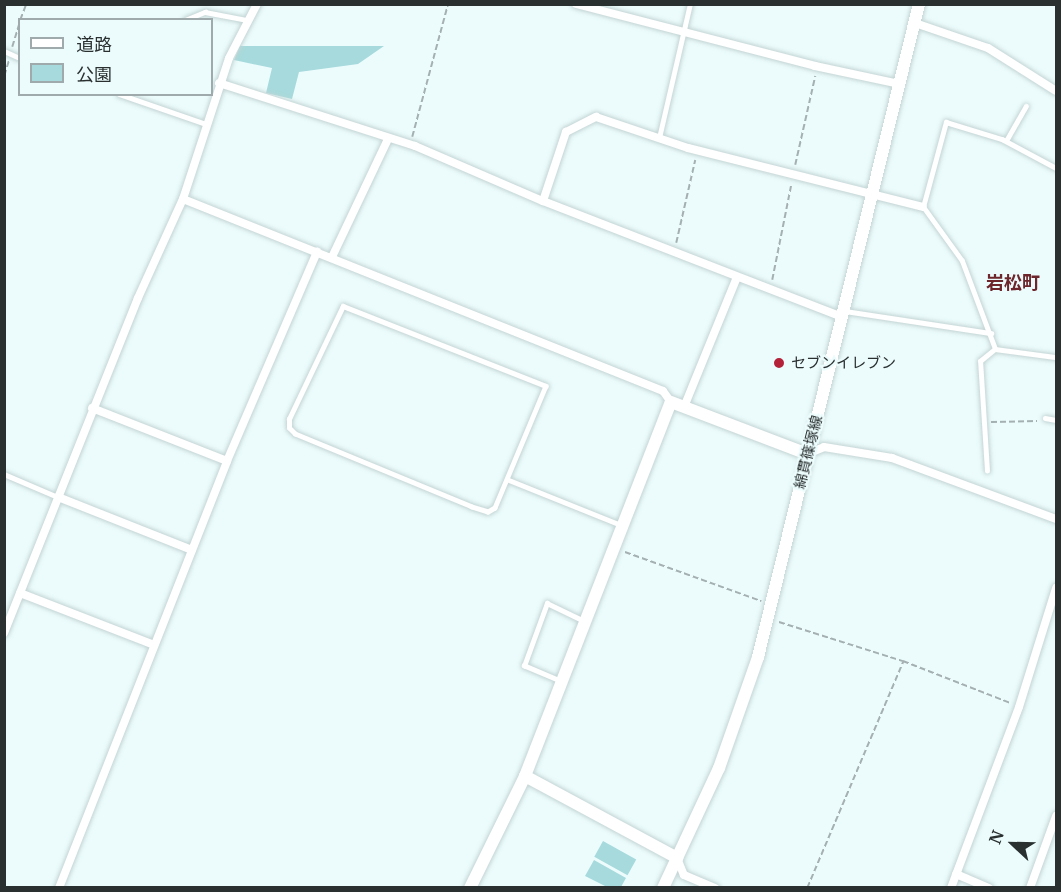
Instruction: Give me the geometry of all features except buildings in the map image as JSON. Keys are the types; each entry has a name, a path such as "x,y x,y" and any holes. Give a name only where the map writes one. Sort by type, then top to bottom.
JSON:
{"main road":[{"name":"綿貫篠塚線","path":"663,888 732,733 768,619 919,4"},
{"path":"470,888 525,776 671,402 807,454"},
{"path":"525,776 677,858"}],"street":[{"path":"4,633 92,408 183,199 216,88 257,4"},
{"path":"576,4 818,67 900,84"},
{"path":"915,23 988,48 1056,91"},
{"path":"216,88 409,145 543,201 770,290 843,314"},
{"path":"543,201 570,129 596,117 697,150 872,197 923,207"},
{"path":"332,257 388,139"},
{"path":"183,199 663,391 671,402"},
{"path":"59,888 227,461 317,252"},
{"path":"684,407 737,277"},
{"path":"92,408 227,461"},
{"path":"807,454 824,447 892,458 1056,519"},
{"path":"58,497 192,550"},
{"path":"951,888 1019,706 1056,588"},
{"path":"20,593 154,645"},
{"path":"1030,888 1056,816"},
{"path":"677,858 684,875 716,888"},
{"path":"956,874 989,888"}],"lane":[{"path":"659,138 690,4"},
{"path":"190,18 205,12 248,20"},
{"path":"125,96 206,124"},
{"path":"1006,141 1026,106"},
{"path":"995,349 991,333 962,261 923,207 946,122 1006,141 1056,168"},
{"path":"343,306 546,386 509,480 495,508 488,512 295,434 289,428 289,419 343,306"},
{"path":"843,314 991,333"},
{"path":"987,471 980,361 995,349 1056,357"},
{"path":"1044,419 1056,420"},
{"path":"4,474 58,497"},
{"path":"509,480 624,526"},
{"path":"563,682 524,666 547,603 587,622"}],"path":[{"path":"409,145 448,4"},
{"path":"8,50 18,25"},
{"path":"4,76 9,59"},
{"path":"770,290 818,67"},
{"path":"674,252 697,150"},
{"path":"984,422 1044,419"},
{"path":"615,549 771,605"},
{"path":"768,619 903,661 1019,706"},
{"path":"807,888 903,661"}],"green space":[{"path":"240,46 384,46 358,64 299,72 292,99 266,93 272,68 234,60"},
{"path":"603,841 636,859 628,875 594,857"},
{"path":"594,860 626,878 621,887 607,887 585,876"}],"place":[{"name":"セブンイレブン","path":"779,363"}],"district":[{"name":"岩松町","path":"1013,283"}]}
